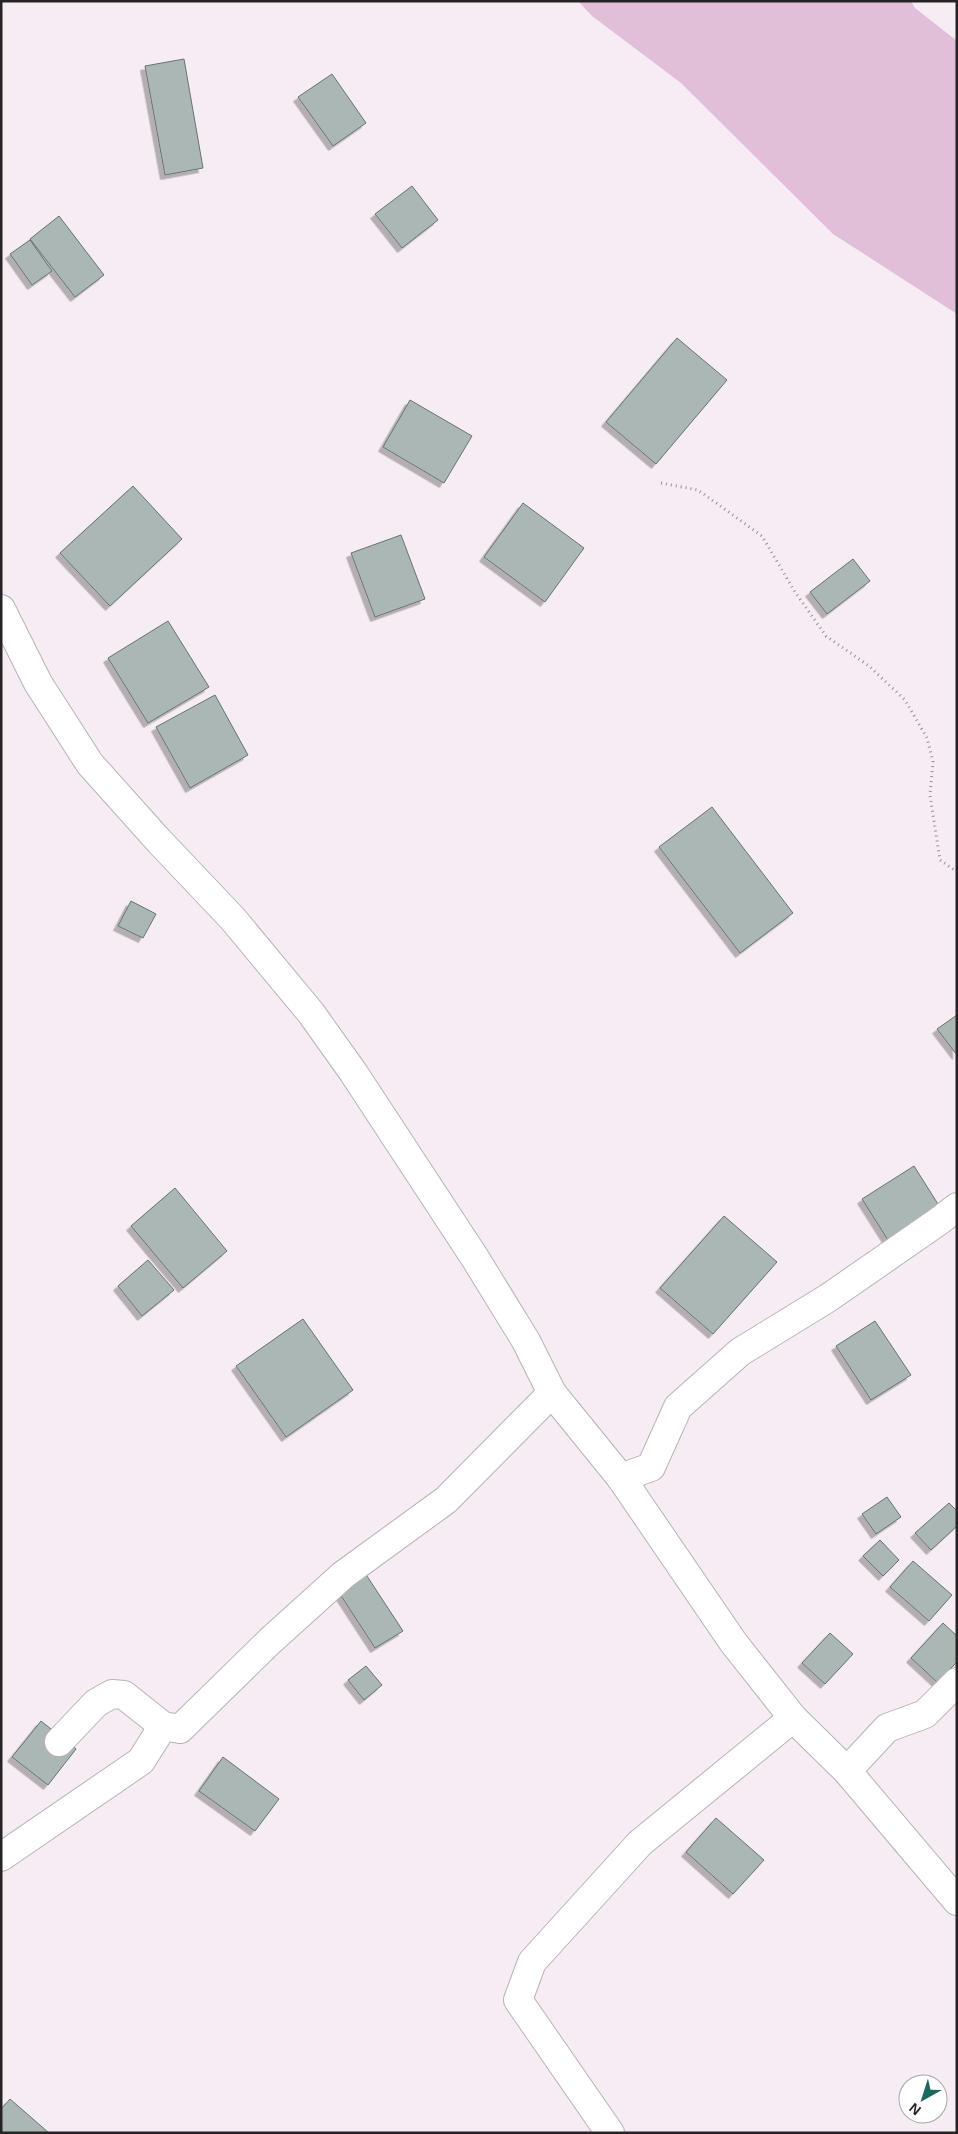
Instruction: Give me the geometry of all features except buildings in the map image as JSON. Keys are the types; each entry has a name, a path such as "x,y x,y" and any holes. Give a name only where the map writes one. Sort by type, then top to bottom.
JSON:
{"street":[{"path":"1,609 38,683 90,764 159,841 233,918 311,1013 353,1072 475,1258 526,1341 552,1393 621,1478 733,1642 793,1718 847,1771 957,1900"},
{"path":"621,1478 651,1467 678,1406 740,1352 828,1298 957,1207"},
{"path":"59,1742 96,1703 112,1694 124,1695 163,1726 180,1729 270,1641 343,1575 446,1500 552,1393"},
{"path":"847,1771 886,1728 925,1714 957,1682"},
{"path":"610,2133 518,2000 532,1962 640,1843 793,1718"},
{"path":"1,1857 141,1761 163,1726"}],"path":[{"path":"661,483 698,490 762,536 795,592 826,636 869,666 905,700 927,738 933,762 930,795 940,860 957,872"}],"shaded area":[{"path":"578,1 911,1 915,8 957,41 957,314 833,234 681,83 592,16"}]}
